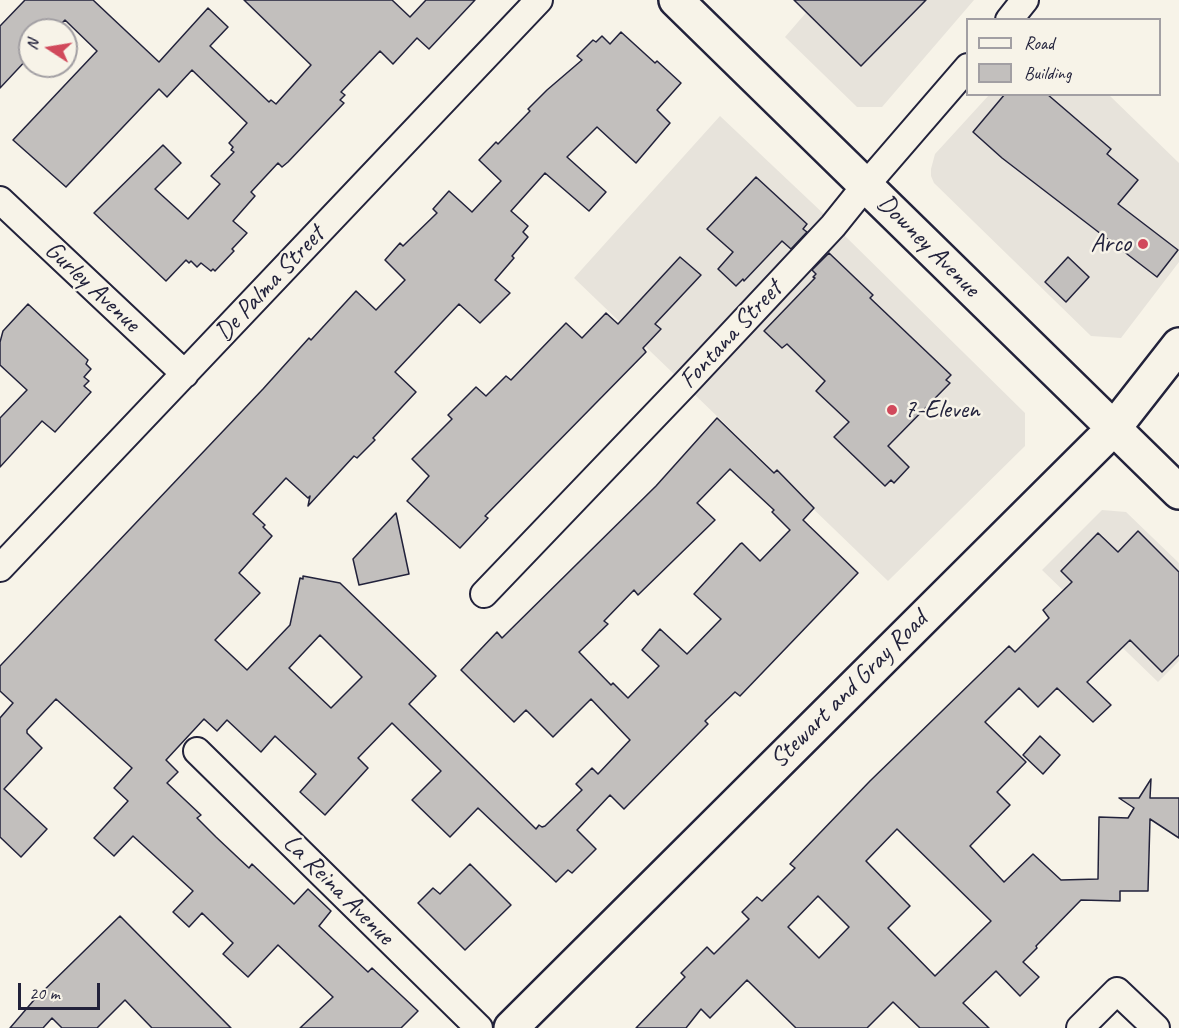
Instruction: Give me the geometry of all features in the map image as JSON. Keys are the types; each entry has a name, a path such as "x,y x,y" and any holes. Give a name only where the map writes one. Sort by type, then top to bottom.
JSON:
{"main road":[{"name":"Downey Avenue","path":"676,0 1179,492"},
{"name":"Stewart and Gray Road","path":"511,1028 647,890 1114,428 1179,345"}],"street":[{"name":"De Palma Street","path":"0,568 539,0"},
{"path":"1011,18 1025,0"},
{"name":"Fontana Street","path":"484,594 833,226 966,69"},
{"name":"Gurley Avenue","path":"0,200 185,374"},
{"name":"La Reina Avenue","path":"197,751 479,1028"},
{"path":"1080,1028 1117,991 1156,1028"}],"shaded area":[{"path":"817,0 974,0 882,107 857,107 785,37"},
{"path":"988,96 1110,96 1179,163 1179,262 1121,338 1091,336 934,183 931,169 935,154"},
{"path":"720,116 827,217 675,375 574,278"},
{"path":"844,235 1025,413 1025,446 888,581 693,393"},
{"path":"1102,510 1126,512 1179,563 1179,661 1158,682 1042,570"}],"building":[{"path":"25,0 93,0 159,62 208,8 228,27 210,46 269,102 271,100 276,104 311,65 244,0 392,0 410,17 426,0 475,0 429,49 417,38 393,64 380,51 341,92 345,95 340,100 344,103 288,162 282,167 278,163 251,192 255,196 233,221 247,233 232,249 234,251 215,271 213,269 211,271 201,263 197,267 191,261 189,263 186,260 166,281 94,213 163,145 181,163 155,189 188,219 220,184 211,176 234,152 229,143 247,123 192,70 167,97 159,89 66,187 13,140 72,78 78,78 78,71 97,51 78,33 78,18 18,18 18,69 0,88 0,26"},
{"path":"794,0 926,0 861,66"},
{"path":"621,32 681,83 657,110 670,123 636,163 597,127 567,157 606,192 589,211 545,173 511,211 528,226 523,232 528,237 495,280 510,293 480,323 459,304 395,372 416,392 373,438 375,440 357,458 354,456 308,506 310,496 308,498 286,478 253,514 265,525 263,527 272,536 239,573 260,593 215,640 247,670 290,625 300,578 303,579 303,576 340,583 436,676 409,704 536,829 539,825 545,826 582,790 576,784 592,768 598,774 630,740 591,699 553,737 526,710 514,722 461,670 497,632 502,638 656,486 717,418 774,473 777,470 814,508 803,520 858,573 740,696 735,692 705,721 708,724 624,809 610,795 577,830 596,849 572,873 568,870 556,882 478,808 450,837 412,800 441,771 392,723 358,758 368,768 325,815 300,792 316,774 275,736 261,752 227,720 217,731 204,719 166,760 178,772 167,783 201,815 197,818 216,837 249,868 252,864 294,904 308,889 331,911 319,926 368,972 372,968 418,1011 401,1028 300,1028 333,997 278,945 248,977 223,954 233,943 202,913 189,927 173,912 193,891 133,836 114,856 94,838 128,801 114,788 132,768 56,699 27,730 27,733 42,748 4,789 47,829 21,857 0,837 0,718 13,703 0,691 0,666 356,291 376,310 405,280 385,260 400,243 403,246 437,213 433,209 449,191 472,212 501,181 479,160 496,142 498,144 547,90 582,60 577,56 593,40 596,42 602,36 610,44","holes":["730,469 774,510 772,512 790,530 760,561 742,543 740,544 694,594 721,619 687,654 660,629 642,650 659,666 628,698 613,683 611,685 579,652 608,624 604,621 634,590 638,595 715,520 697,503","320,635 362,677 331,708 289,668"]},
{"path":"1003,96 1049,96 1111,149 1107,154 1138,180 1118,204 1178,250 1157,277 1002,158 973,132"},
{"path":"756,177 807,224 803,229 807,232 791,249 782,241 744,281 743,279 736,286 718,269 733,252 707,229"},
{"path":"829,253 873,295 870,298 951,375 946,380 950,383 888,446 909,467 894,483 891,480 885,486 834,437 849,422 816,391 825,381 787,344 782,348 764,331 815,278 813,277 816,274 812,270"},
{"path":"680,257 701,275 655,324 661,329 643,348 646,352 485,516 488,518 460,548 407,501 429,476 412,459 452,419 448,415 476,387 486,396 506,376 511,380 566,323 582,338 606,313 618,324"},
{"path":"1068,257 1089,277 1066,302 1045,282"},
{"path":"28,304 88,360 86,364 91,369 84,377 89,381 84,386 91,392 55,432 42,421 0,467 0,418 27,390 0,365 0,342 3,331"},
{"path":"396,513 409,574 359,585 353,559"},
{"path":"1138,531 1179,572 1179,655 1162,672 1130,640 1087,682 1111,705 1093,722 1057,688 1038,707 1019,688 985,722 1026,762 997,792 1010,805 970,846 1004,882 1033,854 1061,880 1098,879 1099,817 1128,818 1134,808 1119,798 1139,798 1151,779 1150,798 1179,798 1179,838 1150,819 1148,891 1120,891 1120,901 1081,900 1023,962 1039,977 1020,996 996,971 963,1003 989,1028 920,1028 893,1002 867,1028 796,1028 747,980 710,1018 701,1009 686,1028 636,1028 685,977 681,973 707,947 714,954 749,919 742,912 757,897 762,901 795,868 790,864 870,781 1009,646 1015,652 1049,618 1043,610 1072,582 1061,571 1098,533 1118,552","holes":["897,829 991,921 935,976 888,928 910,906 866,861","818,896 849,927 819,958 788,927"]},
{"path":"1040,736 1060,755 1043,774 1023,755"},
{"path":"470,864 511,905 465,950 418,903 433,888 440,894"},
{"path":"120,916 231,1028 152,1028 125,1000 97,1028 62,1028 52,1018 43,1028 10,1028 34,1000"}],"place":[{"name":"Arco","path":"1143,244"},
{"name":"7-Eleven","path":"892,410"}]}
